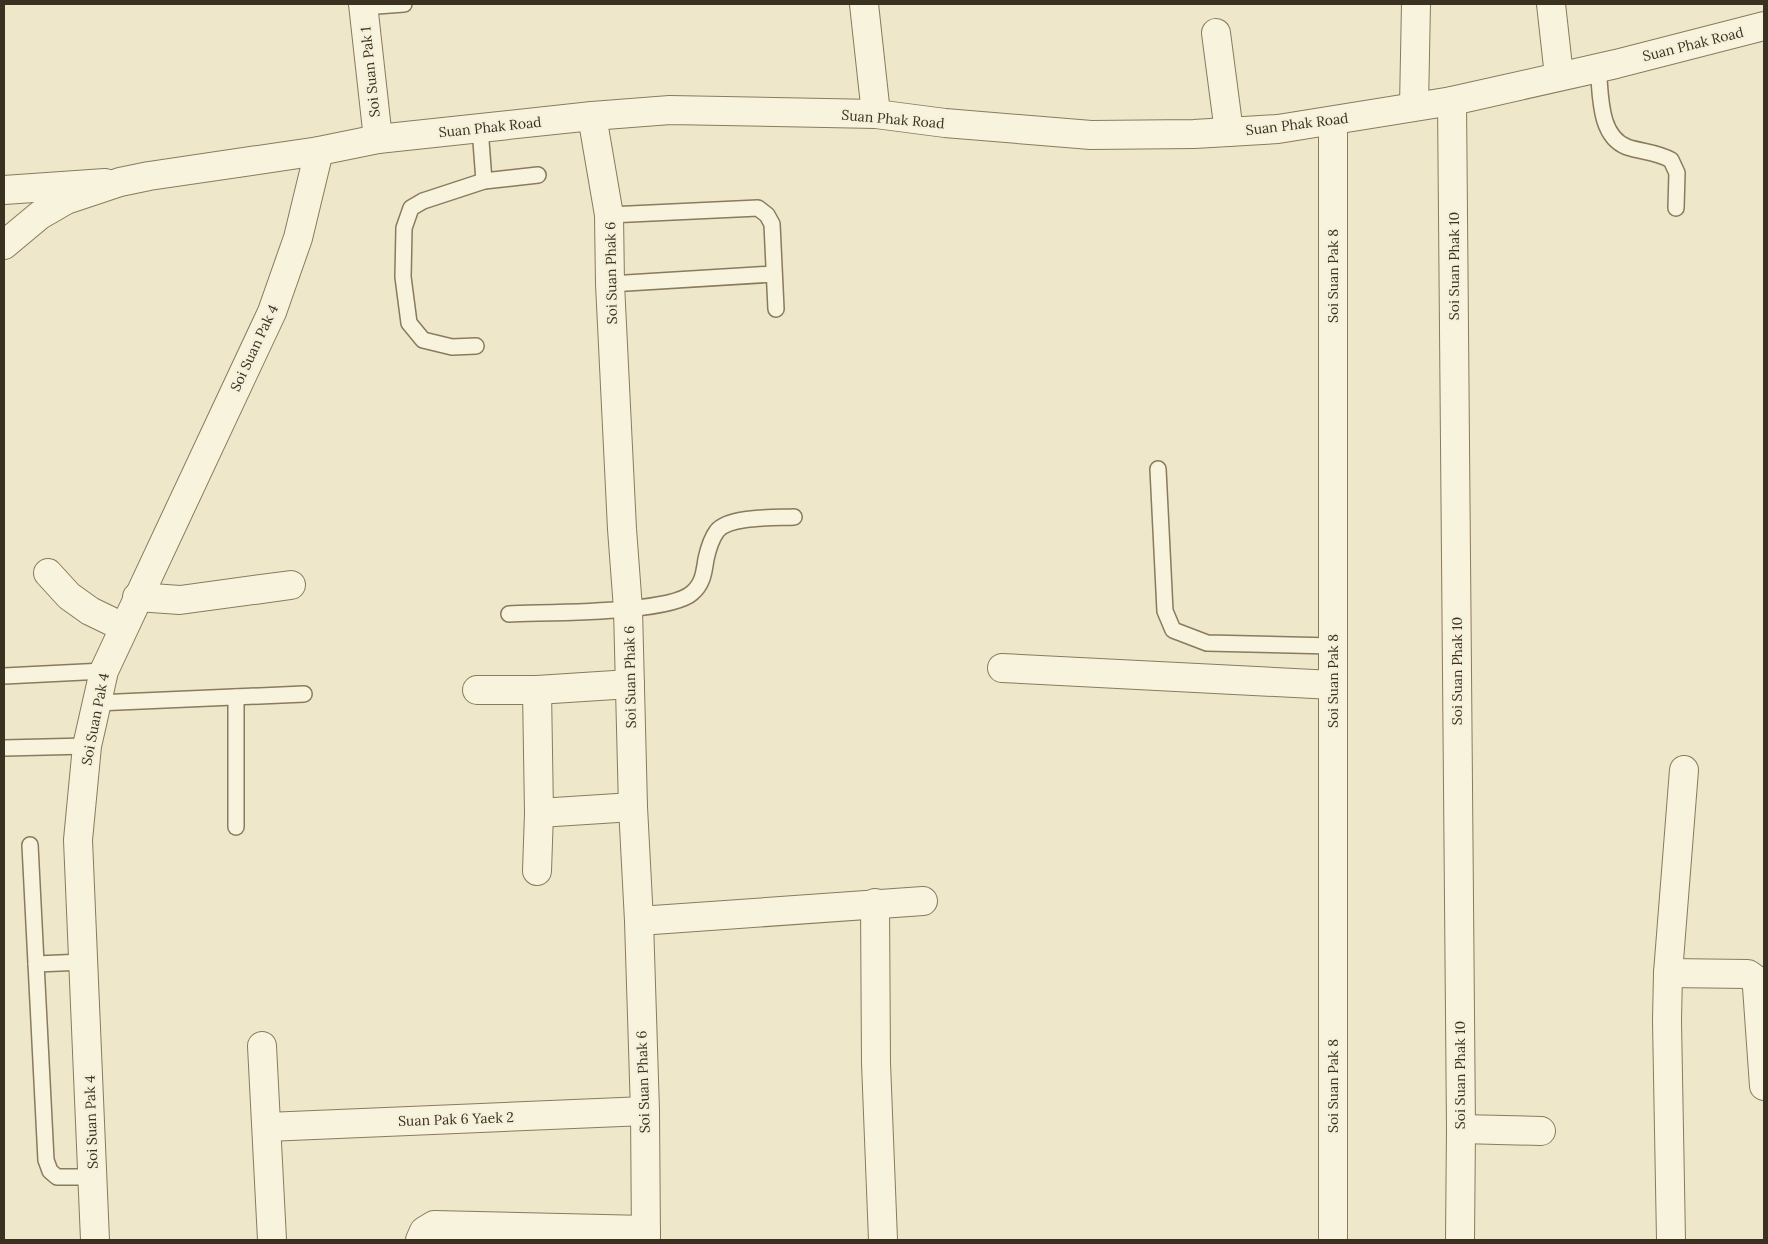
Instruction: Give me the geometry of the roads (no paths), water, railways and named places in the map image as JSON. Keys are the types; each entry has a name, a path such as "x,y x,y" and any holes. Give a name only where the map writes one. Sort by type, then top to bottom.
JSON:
{"street":[{"path":"864,4 876,114"},
{"path":"1414,106 1416,4"},
{"path":"1552,4 1559,76"},
{"name":"Soi Suan Pak 1","path":"363,5 378,139"},
{"name":"Suan Phak Road","path":"4,245 40,215 66,200 120,182 319,151 378,139 592,116 670,110 876,114 945,123 1091,135 1194,134 1278,129 1452,101 1598,68 1764,26"},
{"path":"1216,32 1229,132"},
{"name":"Soi Suan Phak 10","path":"1452,101 1461,1129 1460,1240"},
{"name":"Soi Suan Phak 6","path":"592,116 610,215 610,284 622,529 628,609 633,806 639,920 645,1111 646,1235"},
{"name":"Soi Suan Pak 8","path":"1333,121 1333,1240"},
{"name":"Soi Suan Pak 4","path":"95,1240 78,840 87,746 104,671 272,312 298,238 319,151"},
{"path":"4,190 120,182"},
{"path":"48,573 69,596 90,611 123,627"},
{"path":"137,597 180,600 291,585"},
{"path":"1002,668 1333,685"},
{"path":"477,690 537,690 630,684"},
{"path":"537,690 539,813 537,871"},
{"path":"1671,1240 1666,1021 1684,770"},
{"path":"539,813 633,806"},
{"path":"639,920 923,901"},
{"path":"875,903 876,1063 883,1240"},
{"path":"1668,973 1748,974 1755,979 1764,1086"},
{"path":"262,1046 272,1240"},
{"name":"Suan Pak 6 Yaek 2","path":"267,1128 645,1111"},
{"path":"1461,1129 1541,1131"},
{"path":"420,1240 424,1231 434,1225 646,1235"}],"lane":[{"path":"363,5 404,4"},
{"path":"1598,68 1605,123 1613,136 1624,146 1660,154 1671,160 1677,173 1676,208"},
{"path":"480,128 484,181"},
{"path":"476,346 452,347 423,340 409,323 403,277 404,228 411,208 423,200 484,181 538,175"},
{"path":"610,215 758,208 767,215 772,224 776,309"},
{"path":"610,284 774,274"},
{"path":"1158,469 1165,611 1173,630 1207,643 1333,646"},
{"path":"509,614 628,609 666,604 691,594 703,579 708,549 718,530 735,521 794,517"},
{"path":"4,676 104,671"},
{"path":"96,704 304,694"},
{"path":"236,697 236,826"},
{"path":"4,748 87,746"},
{"path":"30,845 46,1160 50,1171 57,1177 93,1177"},
{"path":"36,964 84,962"}]}
